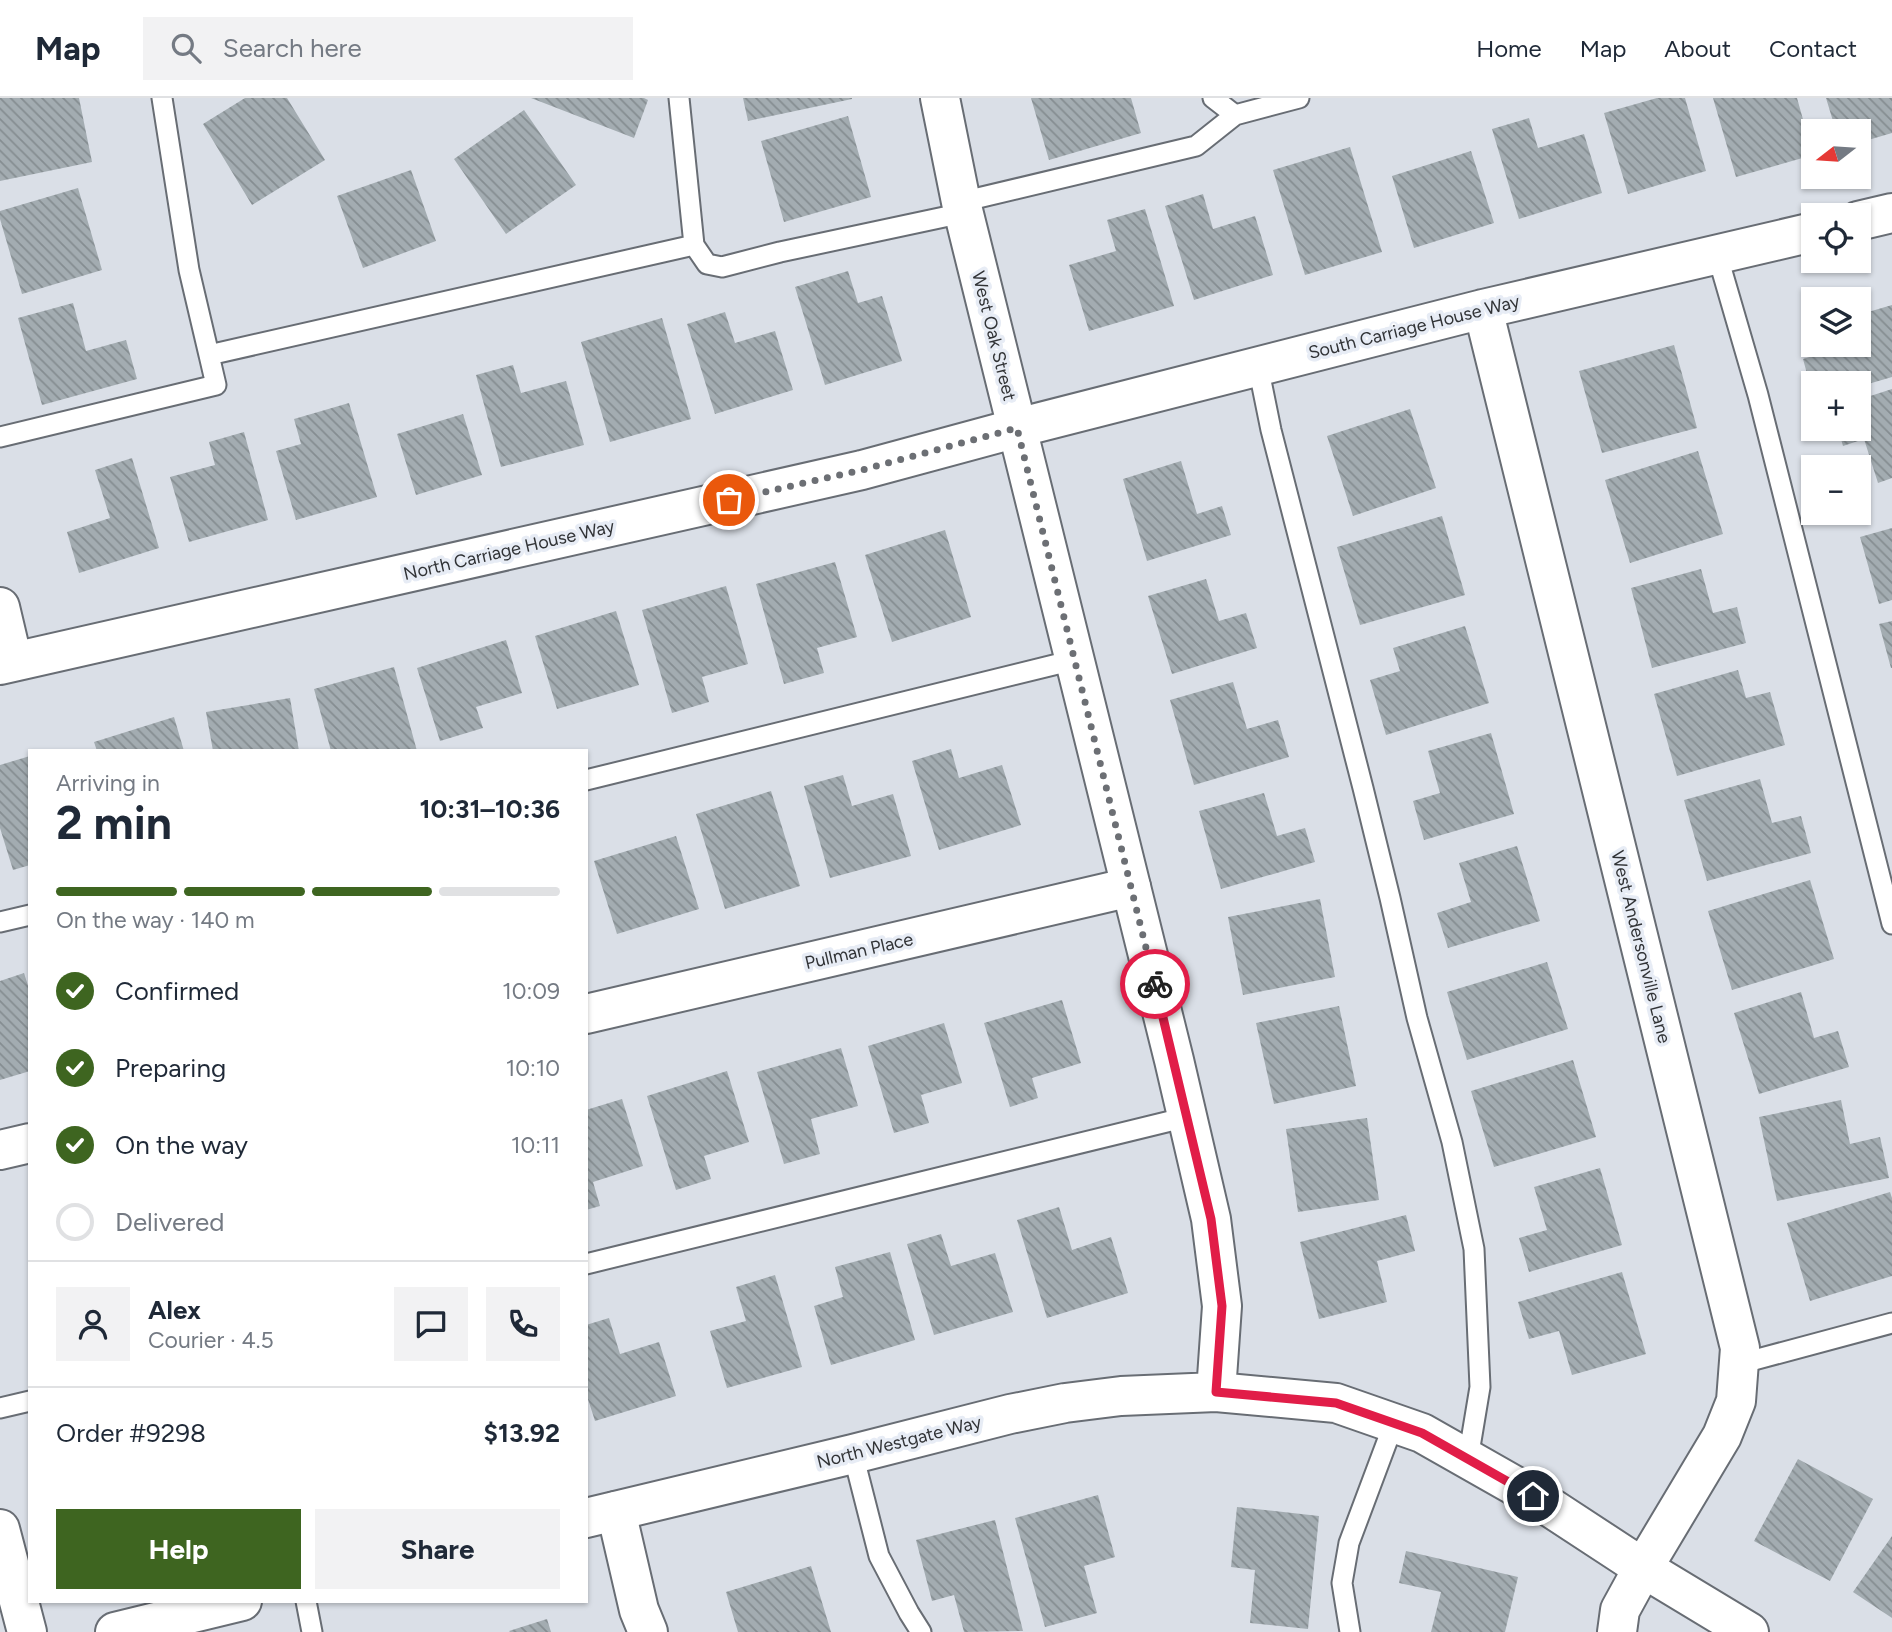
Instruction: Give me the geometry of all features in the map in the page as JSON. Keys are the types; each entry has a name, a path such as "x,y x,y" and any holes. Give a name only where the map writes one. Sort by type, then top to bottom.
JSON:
{"street":[{"name":"West Oak Street","path":"940,98 962,208 1211,1219 1222,1306 1216,1392"},
{"path":"1871,218 1892,213"},
{"name":"South Carriage House Way","path":"1017,428 1483,309 1801,235"},
{"name":"West Andersonville Lane","path":"1483,309 1740,1348 1736,1401 1722,1436 1620,1610 1617,1632"},
{"name":"North Carriage House Way","path":"6,663 862,470 1017,428"},
{"path":"0,607 6,663"},
{"name":"Pullman Place","path":"588,1014 1131,887"},
{"path":"0,1150 28,1143"},
{"name":"North Westgate Way","path":"601,1514 1065,1403 1121,1396 1216,1392 1336,1403 1422,1433 1533,1496 1643,1568 1749,1632"},
{"path":"601,1514 648,1632"},
{"path":"0,1529 27,1632"},
{"path":"115,1632 234,1603"}],"lane":[{"path":"0,437 216,385 189,270 162,98"},
{"path":"679,98 694,245 707,264 722,267 962,208 1196,146 1235,115 1298,98"},
{"path":"1213,98 1235,115"},
{"path":"209,355 694,245"},
{"path":"1717,254 1758,394 1892,924"},
{"path":"1258,366 1271,430 1387,885 1417,1018 1452,1142 1474,1249 1480,1387 1468,1459"},
{"path":"588,779 1074,660"},
{"path":"0,922 28,915"},
{"path":"588,1264 1187,1117"},
{"path":"1739,1364 1892,1323"},
{"path":"0,1408 28,1401"},
{"path":"1350,1632 1342,1583 1349,1543 1394,1423"},
{"path":"853,1454 879,1556 921,1632"},
{"path":"306,1603 313,1632"}],"building":[{"path":"0,98 79,98 92,162 0,181"},
{"path":"245,98 287,98 325,160 252,205 203,124"},
{"path":"531,98 644,98 648,100 634,138"},
{"path":"743,98 852,98 852,99 748,121"},
{"path":"1031,98 1131,98 1141,133 1049,160"},
{"path":"1657,98 1685,98 1706,171 1628,194 1604,113"},
{"path":"1713,98 1797,98 1803,119 1801,158 1736,177"},
{"path":"1826,98 1892,98 1892,133 1871,139 1871,119 1832,119"},
{"path":"524,110 576,185 506,234 454,159"},
{"path":"848,116 871,197 784,222 761,141"},
{"path":"1529,118 1538,148 1584,134 1602,193 1519,219 1492,129"},
{"path":"1350,147 1382,252 1305,275 1273,170"},
{"path":"1471,151 1494,223 1414,248 1392,176"},
{"path":"411,170 436,241 363,268 337,196"},
{"path":"78,188 102,270 22,294 0,211"},
{"path":"1203,194 1213,229 1255,216 1273,275 1194,300 1165,206"},
{"path":"1145,209 1174,306 1089,331 1069,265 1116,251 1107,220"},
{"path":"848,271 858,303 882,296 902,361 825,385 795,287"},
{"path":"73,303 86,351 126,340 137,379 42,405 18,318"},
{"path":"1892,305 1892,377 1871,383 1871,371 1806,371 1803,359 1809,357 1871,357 1871,311"},
{"path":"725,312 735,343 775,331 793,390 715,414 687,324"},
{"path":"662,318 691,419 610,442 581,342"},
{"path":"1674,345 1697,428 1602,453 1579,371"},
{"path":"513,365 521,393 566,381 584,445 501,467 476,375"},
{"path":"1892,389 1892,478 1878,483 1865,441 1871,441 1871,396"},
{"path":"349,403 377,497 296,520 276,451 301,444 294,419"},
{"path":"1410,409 1436,488 1353,516 1327,436"},
{"path":"463,414 482,475 416,495 397,434"},
{"path":"244,432 268,520 189,542 170,477 215,465 209,442"},
{"path":"1842,441 1858,441 1843,446"},
{"path":"1698,451 1723,534 1630,563 1605,480"},
{"path":"132,458 159,548 79,573 67,532 110,518 95,470"},
{"path":"1181,461 1197,514 1222,506 1231,535 1147,561 1123,479"},
{"path":"1442,516 1465,595 1360,625 1337,547"},
{"path":"1892,528 1892,600 1879,604 1860,537"},
{"path":"945,530 971,617 892,642 865,555"},
{"path":"835,562 857,637 817,648 824,673 784,684 756,584"},
{"path":"1701,569 1713,613 1737,607 1746,643 1652,668 1631,588"},
{"path":"1206,579 1219,621 1246,613 1257,648 1172,674 1148,596"},
{"path":"726,586 748,664 702,677 709,702 672,713 642,610"},
{"path":"616,611 639,685 557,709 535,636"},
{"path":"1892,621 1892,668 1891,668 1879,624"},
{"path":"1465,626 1489,703 1386,735 1370,680 1400,671 1393,648"},
{"path":"506,640 522,693 476,707 483,728 440,741 417,668"},
{"path":"394,667 416,749 330,749 314,689"},
{"path":"1738,670 1746,698 1770,692 1785,745 1677,776 1654,694"},
{"path":"1233,682 1247,729 1278,720 1289,757 1194,785 1170,700"},
{"path":"290,698 299,749 213,749 206,712"},
{"path":"174,717 183,749 96,749 94,742"},
{"path":"1491,733 1514,814 1424,840 1413,801 1440,793 1428,751"},
{"path":"951,749 959,778 1002,765 1021,825 939,850 912,761"},
{"path":"28,757 28,866 13,870 0,828 0,765"},
{"path":"843,775 852,806 893,794 911,856 830,878 804,786"},
{"path":"1760,779 1772,823 1801,816 1811,853 1707,881 1684,800"},
{"path":"771,791 800,886 725,909 696,814"},
{"path":"1264,793 1277,836 1305,828 1315,862 1221,889 1199,811"},
{"path":"676,836 699,909 617,934 594,861"},
{"path":"1517,846 1540,921 1448,948 1437,913 1471,902 1459,863"},
{"path":"1810,880 1834,959 1732,990 1708,911"},
{"path":"1320,899 1335,977 1243,995 1228,917"},
{"path":"1547,962 1568,1029 1467,1060 1447,992"},
{"path":"24,973 28,986 28,1072 0,1080 0,981"},
{"path":"1801,992 1814,1038 1838,1031 1849,1067 1759,1094 1734,1013"},
{"path":"1062,1000 1081,1063 1032,1078 1038,1098 1010,1107 984,1023"},
{"path":"1339,1006 1356,1086 1274,1104 1256,1023"},
{"path":"944,1023 962,1083 921,1095 929,1123 894,1133 868,1046"},
{"path":"841,1048 858,1106 811,1119 820,1154 784,1164 757,1072"},
{"path":"1573,1060 1596,1137 1494,1167 1471,1091"},
{"path":"727,1071 749,1142 704,1156 711,1179 676,1190 647,1096"},
{"path":"622,1099 643,1166 593,1182 600,1206 588,1209 588,1109"},
{"path":"1841,1100 1850,1144 1880,1137 1889,1178 1777,1201 1759,1117"},
{"path":"1367,1118 1379,1200 1298,1212 1286,1129"},
{"path":"1600,1168 1622,1245 1529,1272 1519,1238 1547,1230 1534,1187"},
{"path":"1890,1192 1892,1276 1810,1301 1787,1223"},
{"path":"1059,1207 1072,1250 1111,1237 1128,1293 1047,1318 1017,1220"},
{"path":"1406,1215 1415,1251 1377,1261 1387,1302 1319,1319 1300,1242"},
{"path":"941,1234 951,1266 995,1253 1013,1312 934,1335 907,1244"},
{"path":"890,1252 915,1340 831,1365 814,1306 843,1297 835,1267"},
{"path":"1622,1272 1646,1354 1572,1375 1559,1331 1529,1339 1518,1302"},
{"path":"775,1275 802,1367 727,1388 710,1331 746,1321 736,1287"},
{"path":"609,1318 620,1354 659,1342 676,1396 595,1421 588,1399 588,1324"},
{"path":"1798,1459 1873,1499 1830,1581 1754,1541"},
{"path":"1098,1495 1115,1557 1084,1566 1097,1613 1045,1627 1015,1518"},
{"path":"1237,1507 1319,1516 1308,1629 1250,1623 1255,1570 1231,1567"},
{"path":"995,1520 1023,1631 964,1632 954,1595 932,1601 916,1540"},
{"path":"1892,1536 1892,1618 1853,1592"},
{"path":"1406,1551 1518,1577 1505,1632 1431,1632 1441,1592 1399,1583"},
{"path":"811,1566 831,1632 738,1632 726,1592"},
{"path":"547,1619 551,1632 509,1631"}],"way so far":[{"path":"729,500 862,470 1017,428 1155,984"}],"route":[{"path":"1155,984 1211,1219 1222,1306 1216,1392 1336,1403 1422,1433 1533,1496"}]}
